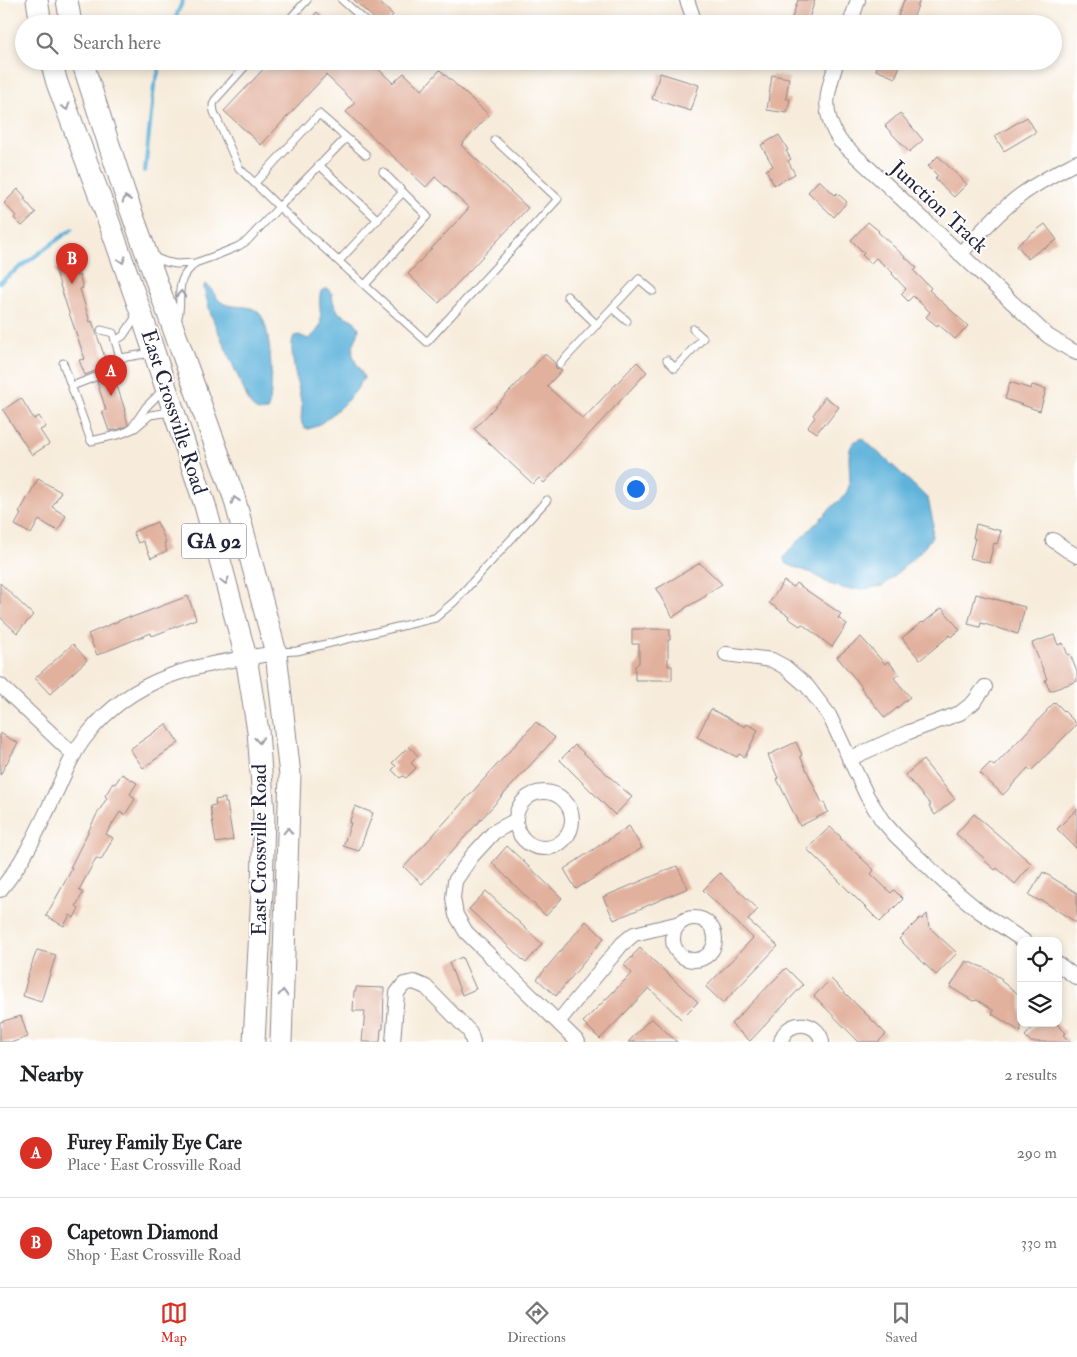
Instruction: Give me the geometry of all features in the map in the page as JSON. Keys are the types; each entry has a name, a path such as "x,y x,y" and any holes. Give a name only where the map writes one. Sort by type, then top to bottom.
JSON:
{"main road":[{"path":"37,0 40,15"},
{"path":"67,0 70,15"},
{"name":"East Crossville Road","path":"53,70 166,386 204,505 246,657 258,731 264,814 262,903 254,1042"},
{"name":"East Crossville Road","path":"85,70 125,194 234,497 276,652 290,775 281,1042"}],"street":[{"path":"687,0 692,14"},
{"path":"853,15 858,0"},
{"name":"Junction Track","path":"834,70 827,97 828,115 833,131 840,141 1048,336 1077,353"},
{"path":"960,254 994,218 1021,195 1050,176 1077,162"},
{"path":"1053,540 1077,556"},
{"path":"0,890 26,853 74,755 86,736 102,717 142,687 178,672 221,661 276,652"},
{"path":"726,654 772,660 786,667 807,686 828,715 867,796 882,820 943,881 979,911 1018,937"},
{"path":"0,685 74,755"},
{"path":"850,759 909,732 960,714 974,702 985,687"},
{"path":"545,792 559,797 565,802 572,815 571,829 563,841 557,845 543,848 529,844 524,839 517,827 516,820 517,812 525,800 545,792"},
{"path":"516,820 494,832 472,856 455,881 453,898 456,916 466,932 578,1042"},
{"path":"558,1022 622,944 634,934 680,923"},
{"path":"1062,966 1076,975"},
{"path":"393,1042 397,994 404,984 414,982 426,987 470,1032 473,1042"},
{"path":"781,1042 785,1032 790,1027 804,1024 811,1026 817,1031 822,1042"}],"lane":[{"path":"293,15 307,0"},
{"path":"342,0 359,15"},
{"path":"242,70 215,100 213,105 214,112 239,168 427,342 558,199 495,140"},
{"path":"254,183 319,114 366,155"},
{"path":"146,254 176,264 195,263 237,248 247,241 346,138"},
{"path":"320,165 378,220"},
{"path":"365,285 427,216 383,172"},
{"path":"339,261 403,192"},
{"path":"173,328 179,317 181,283 184,276 195,263"},
{"path":"560,364 639,279 653,292"},
{"path":"567,296 597,324"},
{"path":"612,308 626,321"},
{"path":"115,341 123,336 140,310"},
{"path":"667,360 675,368 703,338 693,329"},
{"path":"101,330 112,333 120,358"},
{"path":"72,386 111,371 120,358 154,353"},
{"path":"64,363 92,441 121,434 135,428 150,415 174,411"},
{"path":"130,429 146,407 166,386"},
{"path":"276,652 297,651 435,618 455,601 546,500"}],"water":[{"path":"206,284 223,303 253,309 260,314 264,321 269,342 271,369 270,403 267,411 257,410 250,404 211,315 204,289"},
{"path":"328,289 332,294 333,302 339,313 354,321 359,328 352,351 364,378 338,409 318,425 307,429 301,421 302,407 293,360 292,342 294,336 299,335 308,339 319,328 321,323 321,291"},
{"path":"862,438 928,499 933,522 932,537 921,551 883,586 846,589 829,584 812,573 785,563 784,557 846,493 850,478 849,454 851,447 855,441"}],"building":[{"path":"354,0 377,0 393,15 370,15"},
{"path":"798,0 815,0 810,15 793,15"},
{"path":"904,0 920,0 914,15 898,15"},
{"path":"263,70 379,70 393,83 404,73 422,90 440,70 489,115 461,145 528,208 439,303 408,274 469,208 435,177 426,187 346,112 355,103 326,75 261,145 224,111"},
{"path":"876,70 898,70 895,78"},
{"path":"660,73 699,85 691,111 652,99"},
{"path":"772,75 789,78 786,99 790,99 787,113 767,110"},
{"path":"900,113 923,140 909,152 885,126"},
{"path":"1027,117 1036,132 1004,151 995,136"},
{"path":"779,135 788,150 786,151 791,159 788,161 795,174 774,185 766,170 773,166 761,145"},
{"path":"938,156 967,184 954,197 935,179 938,176 928,166"},
{"path":"819,180 835,195 837,193 847,202 834,217 808,192"},
{"path":"18,189 36,213 22,226 4,203"},
{"path":"868,222 917,268 914,271 931,288 929,290 968,326 955,339 938,324 937,326 926,317 930,312 913,296 908,301 901,294 906,289 893,273 876,258 871,263 862,255 864,253 851,240"},
{"path":"1045,224 1057,240 1028,259 1017,245"},
{"path":"72,264 76,276 79,275 83,288 80,289 90,322 92,321 108,366 85,375 79,360 85,359 55,269"},
{"path":"545,354 555,363 556,368 562,370 547,386 583,419 637,362 647,372 544,483 539,478 533,484 474,429"},
{"path":"112,376 112,378 114,377 125,410 128,424 119,429 109,431 102,411 106,410 97,382"},
{"path":"1010,382 1031,389 1032,385 1046,389 1040,411 1005,399"},
{"path":"825,397 839,407 817,433 808,427 815,417 813,415"},
{"path":"21,398 34,419 39,416 46,427 40,430 49,444 32,455 3,410"},
{"path":"38,479 61,492 52,507 66,516 58,531 39,520 31,534 15,525 21,514 19,513"},
{"path":"157,522 166,542 164,543 167,551 151,558 143,541 138,543 133,532"},
{"path":"976,524 1001,531 997,544 994,543 989,563 970,558"},
{"path":"700,563 722,584 673,617 656,589"},
{"path":"784,581 793,587 796,583 841,614 838,618 847,624 832,647 802,624 800,626 769,603"},
{"path":"0,583 33,615 17,633 0,617"},
{"path":"976,594 1025,607 1018,634 981,623 980,627 968,624"},
{"path":"188,596 196,619 152,636 151,633 97,655 88,634 130,616 130,618"},
{"path":"942,608 960,630 951,637 950,635 920,660 902,638"},
{"path":"632,629 670,629 668,666 672,666 672,680 635,680 635,666 639,663 639,644 632,644"},
{"path":"1054,635 1058,645 1063,643 1068,655 1070,654 1077,672 1077,681 1050,691 1032,643"},
{"path":"861,637 885,664 888,661 899,674 894,678 910,697 885,718 837,657"},
{"path":"73,644 87,660 50,694 35,678"},
{"path":"1055,702 1077,724 1031,771 1028,768 1003,795 980,773 990,763 994,766"},
{"path":"711,709 745,727 747,724 758,730 745,757 739,754 737,757 697,737"},
{"path":"536,722 555,738 422,884 404,867"},
{"path":"166,724 179,743 143,768 130,749"},
{"path":"0,733 18,743 0,775"},
{"path":"796,742 802,755 800,756 828,812 800,826 777,779 768,755"},
{"path":"575,745 632,797 615,815 560,760"},
{"path":"409,746 418,756 411,763 416,768 406,778 403,776 400,778 392,770 396,766 392,763"},
{"path":"923,760 955,799 935,815 929,806 931,805 905,775"},
{"path":"122,774 137,783 130,794 135,799 125,815 120,812 106,834 113,838 101,860 96,858 79,890 83,893 76,906 79,908 74,918 70,915 64,926 46,916 72,869 70,868 97,814 107,798 105,796 113,783 115,784"},
{"path":"225,798 233,840 216,843 210,806 216,805 215,800"},
{"path":"355,806 373,813 359,851 343,846"},
{"path":"1077,809 1077,849 1057,829"},
{"path":"974,814 1032,864 1015,884 997,868 995,870 956,834"},
{"path":"629,826 642,848 576,889 564,869"},
{"path":"830,827 874,870 871,874 891,893 894,890 903,899 880,922 807,849"},
{"path":"507,846 562,898 546,916 492,863"},
{"path":"677,866 688,888 614,920 603,897"},
{"path":"1043,872 1077,893 1077,923 1041,900 1029,895"},
{"path":"720,873 758,909 748,920 778,946 723,1003 706,987 753,938 703,890"},
{"path":"486,891 542,944 526,963 469,909"},
{"path":"927,914 929,927 957,953 936,975 899,939 920,918 922,919"},
{"path":"586,921 604,938 556,996 537,979"},
{"path":"640,948 698,1002 681,1019 649,988 600,1039 583,1022 632,973 624,965"},
{"path":"37,950 56,955 41,1002 23,996 26,980"},
{"path":"462,957 476,989 462,995 449,963"},
{"path":"966,961 985,968 1002,979 1001,981 1017,993 1017,1027 1021,1027 1021,1032 992,1014 994,1011 977,1000 973,1001 950,987"},
{"path":"786,968 803,985 750,1041 731,1024"},
{"path":"831,979 886,1034 878,1042 859,1042 814,996"},
{"path":"356,987 384,988 383,1029 381,1029 380,1042 362,1042 365,1011 353,1011"},
{"path":"21,1016 28,1037 13,1042 0,1042 0,1022"},
{"path":"651,1018 677,1042 628,1042"},
{"path":"1033,1027 1060,1027 1066,1033 1063,1035 1070,1042 1031,1042 1025,1036"}],"waterway":[{"path":"177,15 183,0"},
{"path":"145,171 154,86 159,70"},
{"path":"0,282 72,229"}],"place":[{"name":"Capetown Diamond","path":"72,284"},
{"name":"Furey Family Eye Care","path":"111,396"}]}
